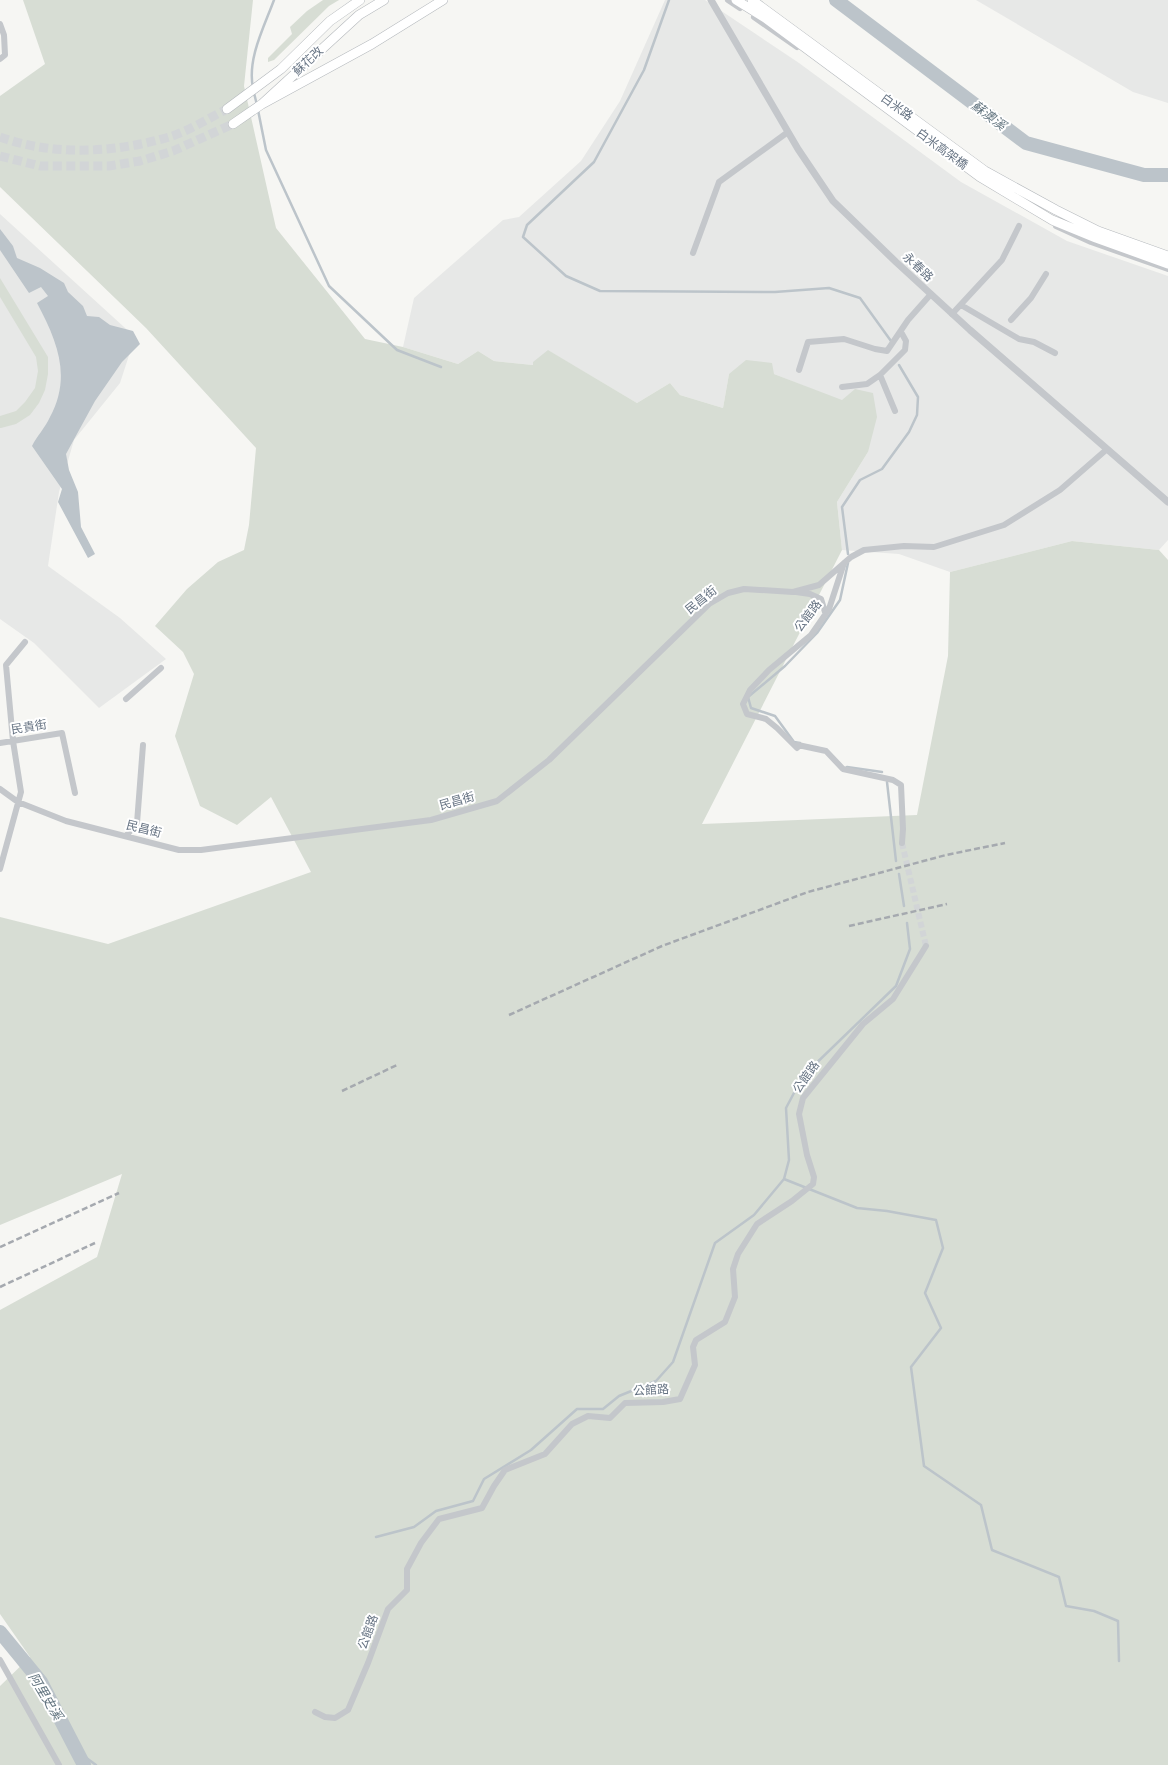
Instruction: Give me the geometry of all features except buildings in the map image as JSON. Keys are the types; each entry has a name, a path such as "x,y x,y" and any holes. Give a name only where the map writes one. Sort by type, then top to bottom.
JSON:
{"main road":[{"name":"蘇花改","path":"227,109 281,69 330,22 360,0"},
{"name":"蘇花改","path":"233,124 262,104 359,15 384,0"},
{"path":"262,104 284,87 342,34 391,0"},
{"path":"262,104 372,44 443,0"},
{"name":"白米高架橋","path":"736,0 765,18 980,177 1052,220 1096,238 1168,264"},
{"name":"白米高架橋","path":"752,0 985,171 1098,231 1168,256"}],"street":[{"name":"永春路","path":"711,0 788,132 833,201 952,314 1106,450 1168,502"},
{"name":"白米路","path":"728,0 760,20 978,181 1050,223 1091,242 1168,269"},
{"path":"0,24 4,35 5,55 0,59"},
{"path":"693,253 719,182 788,132"},
{"path":"952,314 1002,260 1019,226"},
{"path":"1011,320 1031,298 1046,274"},
{"path":"799,370 808,342 844,339 875,349 888,351 908,320 931,294"},
{"path":"960,305 1019,339 1034,342 1055,353"},
{"path":"842,387 867,384 880,375 905,350 906,341 901,332"},
{"path":"880,375 895,411"},
{"path":"844,563 864,550 904,546 934,546 1004,525 1060,490 1106,450"},
{"name":"民昌街","path":"0,788 18,802 66,821 179,850 201,850 431,820 497,801 549,760 709,604 728,593 744,589 793,592 819,585 844,563"},
{"name":"公館路","path":"844,563 829,609 825,612 811,635 769,670 750,690 743,704 747,714 766,720 777,728 798,748 798,745 826,751 842,769 893,780 901,785 903,829 902,843"},
{"path":"793,592 810,594 821,599 825,612"},
{"path":"0,868 21,792 13,740 6,664 25,642"},
{"path":"126,699 162,668"},
{"name":"民貴街","path":"0,743 62,733 76,793"},
{"path":"126,836 137,823 143,745"},
{"name":"公館路","path":"315,1712 325,1717 335,1718 348,1710 368,1663 388,1609 406,1590 406,1569 421,1543 439,1519 482,1508 505,1470 545,1454 572,1424 588,1416 610,1418 625,1403 663,1402 680,1399 695,1365 693,1347 696,1340 725,1322 735,1297 733,1269 738,1254 757,1224 792,1201 813,1184 814,1177 807,1154 799,1114 803,1098 862,1024 893,999 926,946"},
{"path":"0,1660 59,1765"}],"shaded area":[{"path":"23,0 253,0 244,86 276,228 365,339 403,347 458,364 478,351 494,361 533,365 533,362 548,350 637,403 670,383 680,395 723,408 729,374 746,360 772,363 774,374 842,400 855,389 873,393 877,417 868,452 837,502 842,550 702,824 917,815 948,656 950,572 1072,541 1159,550 1168,560 1168,1765 0,1765 0,1686 30,1657 0,1614 0,1310 97,1257 122,1174 0,1225 0,917 108,944 311,872 271,797 237,825 200,806 175,736 194,674 183,652 155,626 187,589 218,562 244,550 249,525 256,448 146,328 0,187 0,96 45,64"},
{"path":"323,0 339,0 329,6 274,60 268,62 268,58 292,34 290,27 307,11"},
{"path":"665,0 705,0 799,63 961,182 1067,241 1168,276 1168,540 1159,550 1072,541 950,572 899,554 842,550 837,502 868,452 842,401 774,374 729,374 723,408 680,395 670,383 637,403 549,351 533,365 494,361 478,351 458,364 403,347 414,298 503,220 519,217 581,161 620,101"},
{"path":"976,0 1168,0 1168,103 1133,92"},
{"path":"0,214 135,337 120,383 74,440 59,492 48,566 120,618 166,659 99,708 34,643 0,619"},
{"path":"0,229 13,246 17,258 40,268 64,283 68,292 83,306 87,316 99,317 110,325 133,331 140,344 122,362 95,401 66,454 69,470 78,492 81,527 95,554 88,558 58,502 62,489 32,446 50,417 57,402 60,387 61,373 56,345 51,331 37,303 48,296 41,287 29,293 0,250"},
{"path":"0,278 48,357 48,374 45,390 39,403 30,415 16,424 1,428 0,416 16,411 25,402 35,388 38,371 36,357 0,297"}],"waterway":[{"path":"253,88 252,66 254,55 261,32 274,0"},
{"path":"669,0 644,70 594,162 527,225 523,237 566,276 600,291 775,292 829,288 860,298 891,341"},
{"name":"蘇澳溪","path":"836,0 1026,143 1144,175 1168,175"},
{"path":"254,93 257,105"},
{"path":"258,110 266,150 329,286 397,350 441,367"},
{"path":"848,554 842,507 860,480 882,469 909,432 917,415 918,397 899,365"},
{"path":"800,743 794,742 775,716 751,708 748,697 785,666 817,633 840,600 848,563"},
{"path":"847,767 882,772"},
{"path":"887,782 896,861"},
{"path":"899,874 904,906"},
{"path":"907,923 910,949 896,986 803,1076 786,1108 789,1160 784,1179 857,1208 887,1211 936,1220 943,1248 925,1293 941,1328 911,1367 924,1466 981,1505 992,1550 1059,1577 1066,1606 1094,1611 1118,1621 1119,1661"},
{"path":"376,1537 414,1527 436,1511 473,1501 484,1479 531,1450 577,1409 603,1409 619,1396 656,1381 673,1362 715,1243 754,1215 784,1179"},
{"name":"阿里史溪","path":"0,1632 41,1682 84,1765"},
{"path":"77,1751 96,1765"}],"tunnel":[{"path":"0,137 20,143 63,150 106,149 148,142 176,135 227,109"},
{"path":"0,156 40,166 109,166 140,161 173,151 233,124"},
{"path":"902,843 926,946"}],"railway":[{"path":"509,1015 662,946 808,892 946,855 1005,843"},
{"path":"849,926 947,904"},
{"path":"342,1091 397,1065"},
{"path":"0,1247 119,1193"},
{"path":"0,1287 95,1243"}]}
